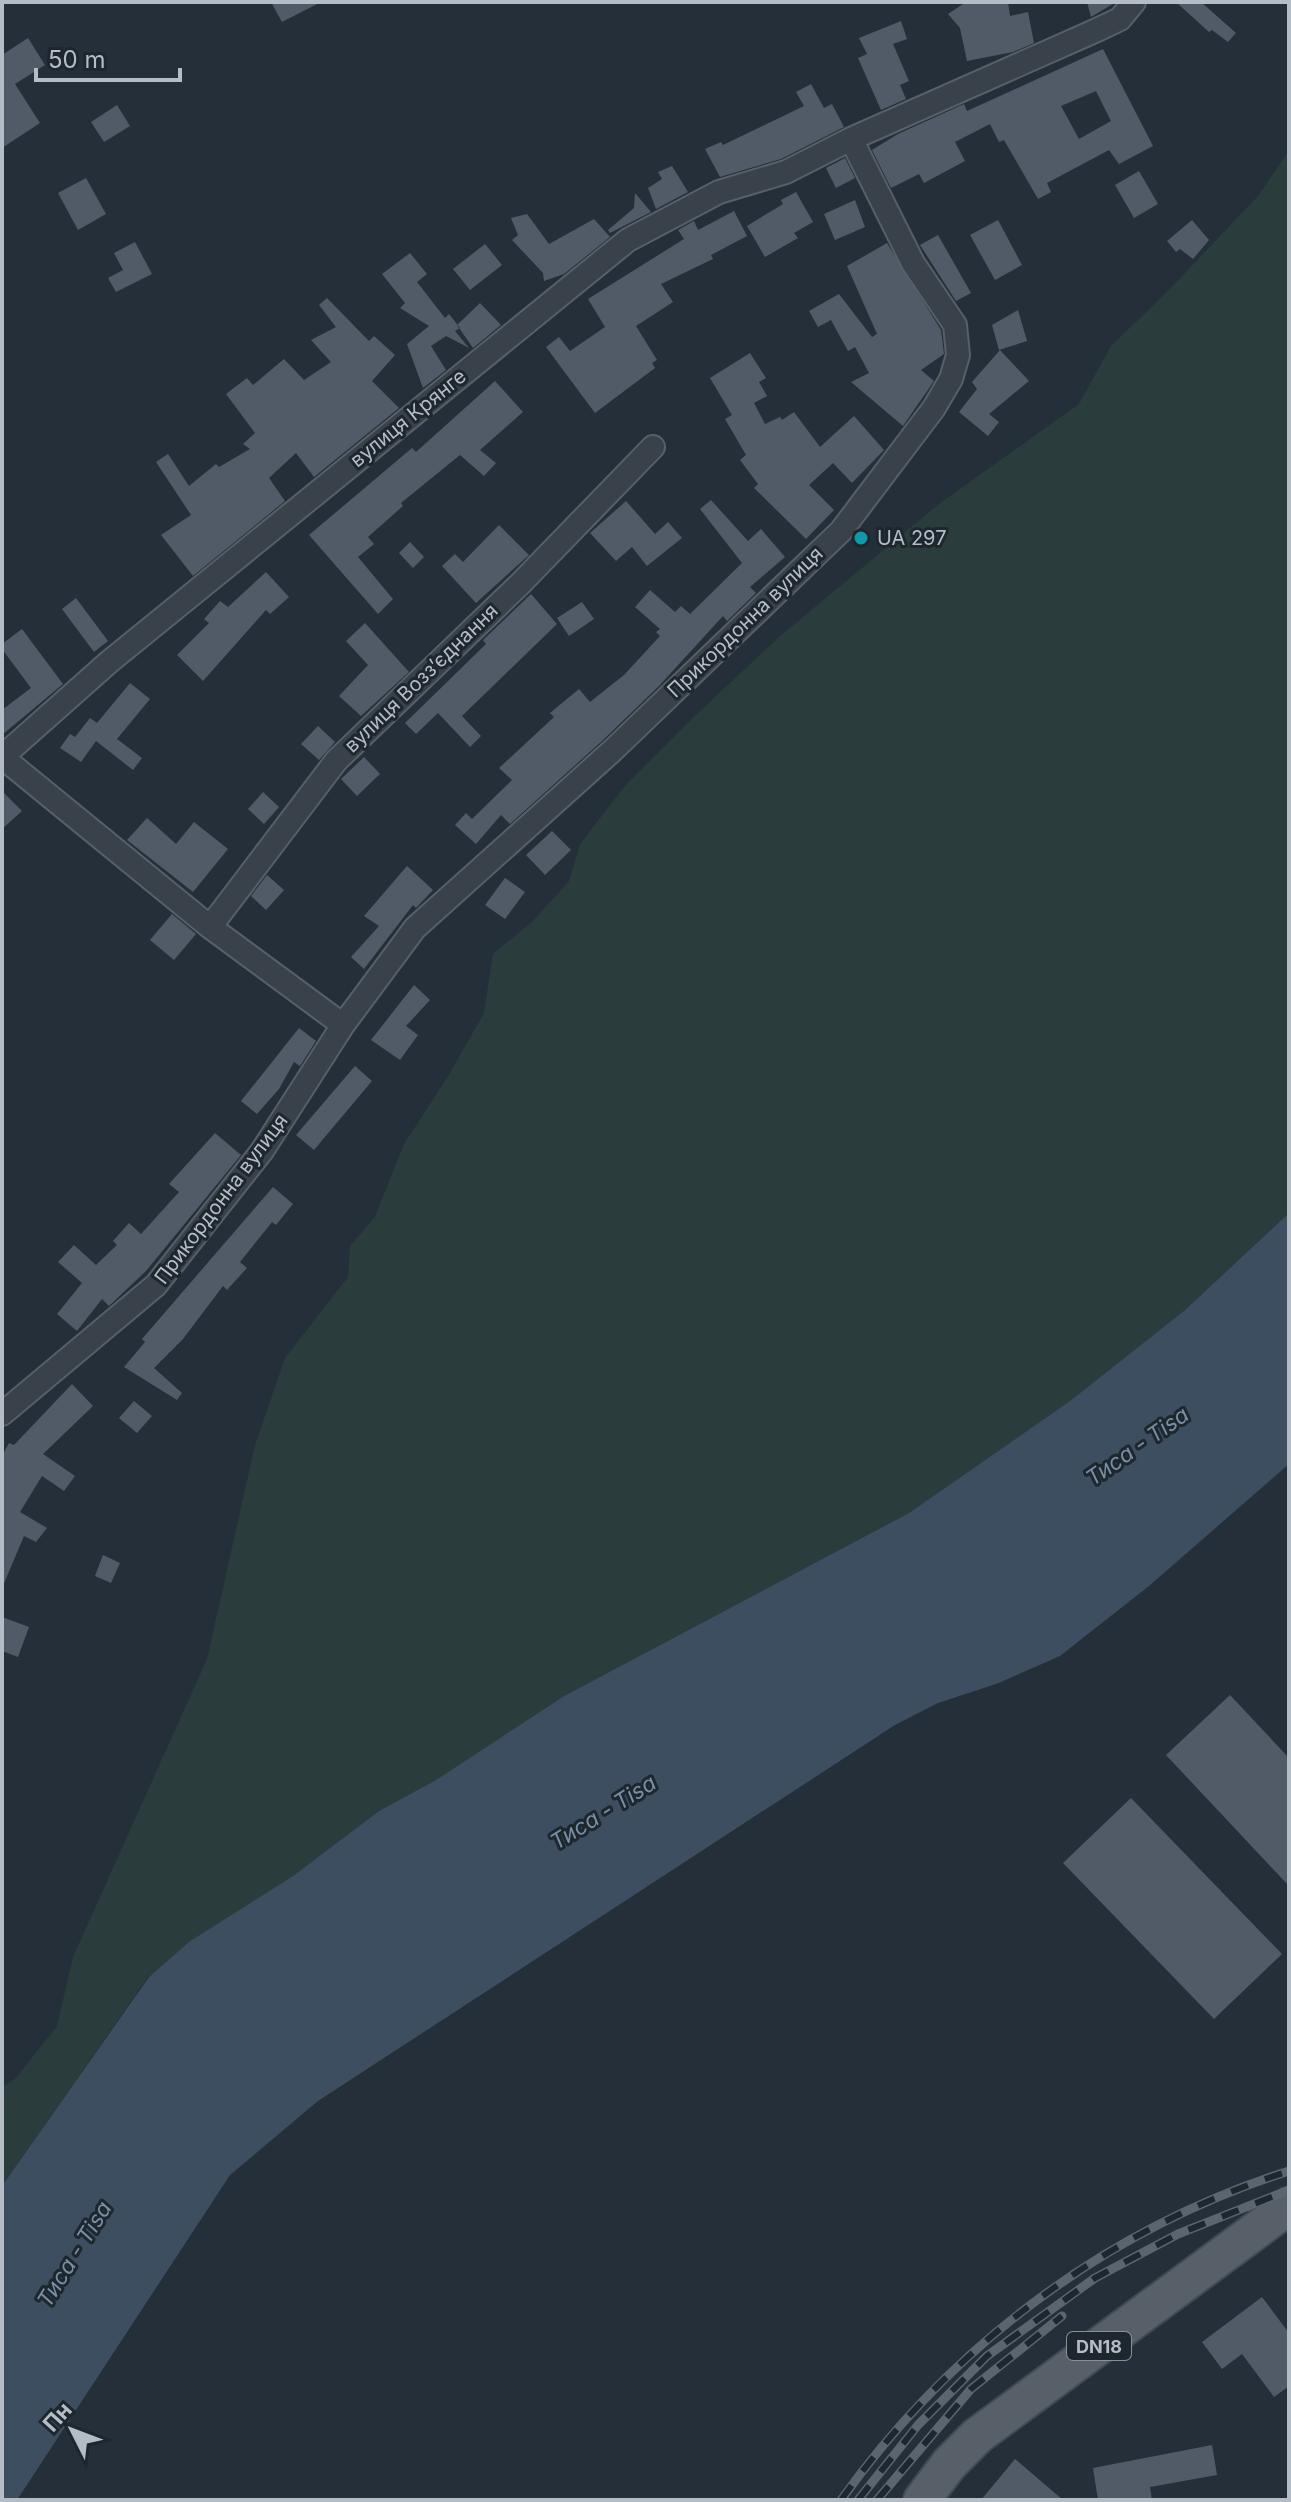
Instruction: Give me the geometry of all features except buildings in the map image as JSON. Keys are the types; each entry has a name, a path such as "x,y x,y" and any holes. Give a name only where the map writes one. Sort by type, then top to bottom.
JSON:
{"main road":[{"name":"DN18","path":"922,2500 949,2464 977,2436 1289,2206"}],"street":[{"path":"851,139 1120,19 1134,2"},
{"name":"вулиця Крянге","path":"2,757 109,662 628,240 719,192 786,172 851,139"},
{"name":"Прикордонна вулиця","path":"2,1414 156,1285 262,1151 343,1025 415,928 612,751 841,531 887,474 946,389 958,355 955,325 913,263 851,139"},
{"name":"вулиця Воззʼєднання","path":"210,927 336,761 520,584 653,447"},
{"path":"2,757 210,927 343,1025"}],"green space":[{"path":"1289,150 1289,1213 1185,1310 1070,1401 909,1513 564,1696 436,1780 379,1811 293,1876 148,1977 2,2186 2,2087 15,2079 57,2026 73,1957 207,1659 255,1445 285,1358 348,1277 350,1246 375,1217 404,1144 484,1013 493,954 532,922 569,881 580,844 624,787 699,712 779,637 939,504 1079,404 1111,346 1258,196"}],"water":[{"name":"Тиса - Tisa","path":"1289,1213 1289,1464 1149,1586 1060,1656 996,1684 938,1703 895,1725 318,2101 230,2175 17,2500 2,2500 2,2186 149,1977 189,1942 293,1876 379,1811 436,1780 564,1696 909,1513 1070,1401 1185,1310"}],"railway":[{"path":"841,2500 932,2391 1038,2299 1158,2225 1222,2195 1289,2171"},
{"path":"858,2500 918,2425 987,2356 1095,2278 1178,2234 1289,2190"},
{"path":"877,2500 971,2389 1062,2316"}],"place":[{"name":"UA 297","path":"861,538"}]}
